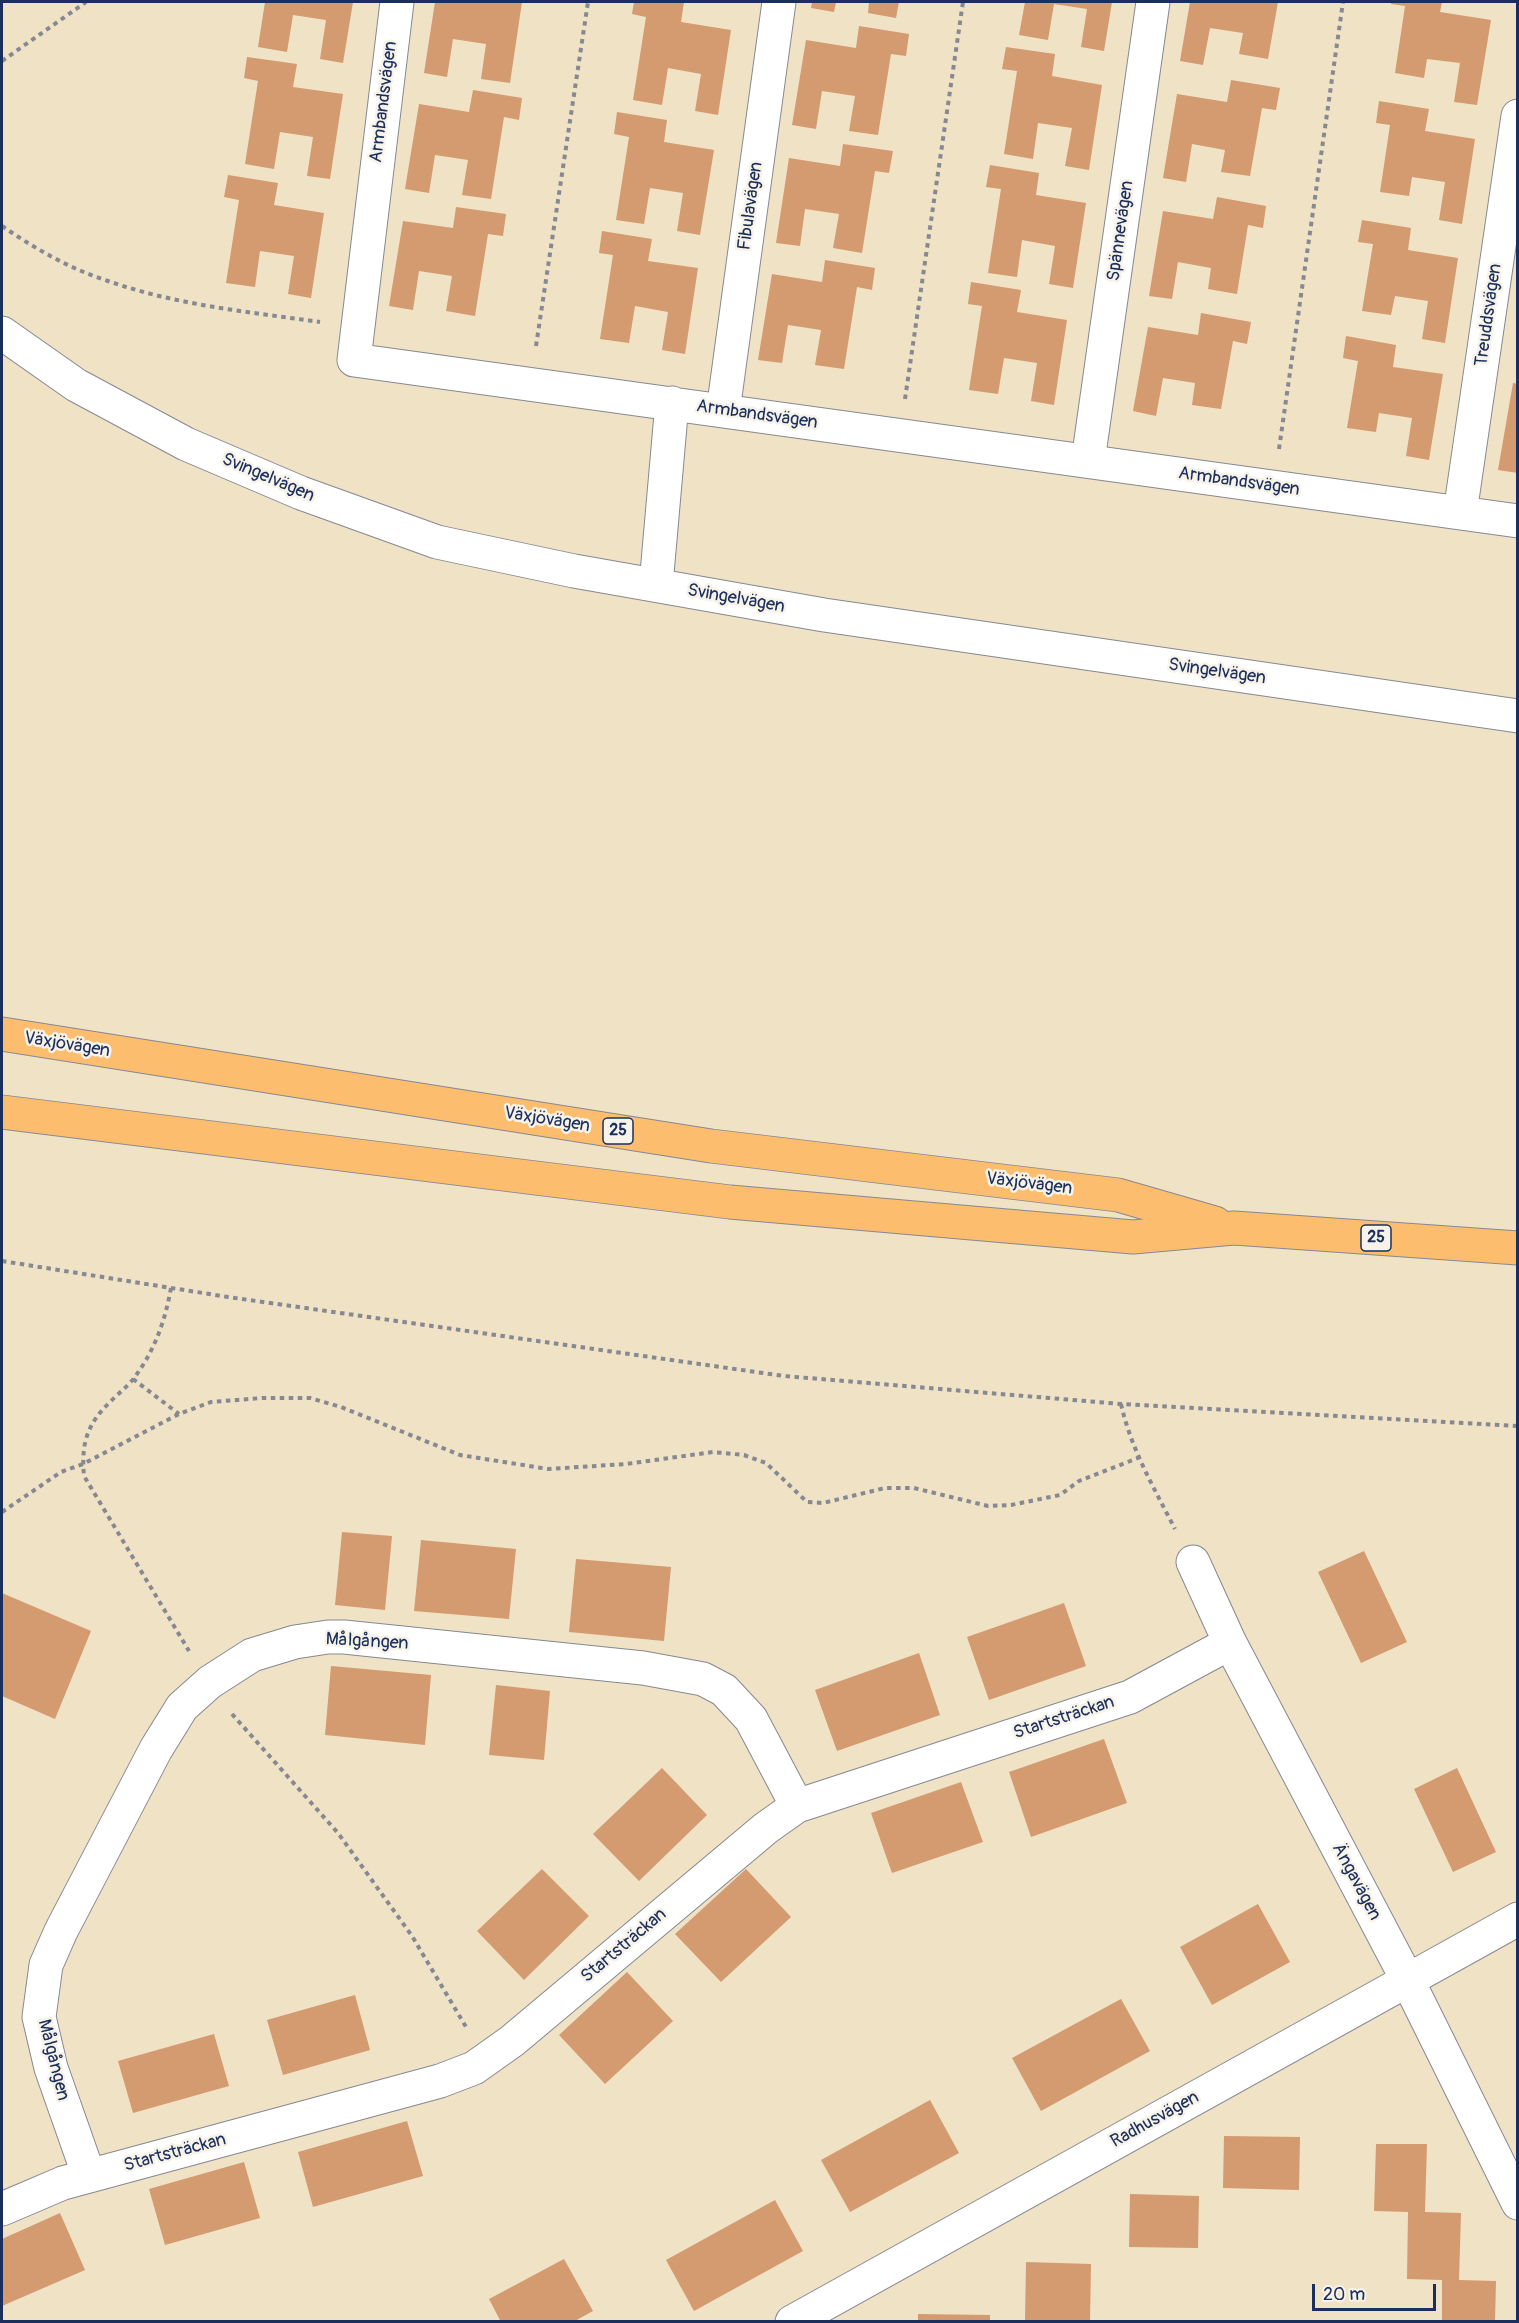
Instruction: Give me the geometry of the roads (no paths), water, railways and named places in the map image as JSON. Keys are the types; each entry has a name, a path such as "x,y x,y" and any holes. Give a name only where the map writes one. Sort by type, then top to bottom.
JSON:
{"highway":[{"name":"Växjövägen","path":"2,1034 711,1146 1118,1195 1234,1228"},
{"name":"Växjövägen","path":"2,1112 730,1202 1133,1237 1234,1228 1518,1248"}],"street":[{"name":"Armbandsvägen","path":"397,2 354,360 1518,521"},
{"name":"Fibulavägen","path":"723,411 779,2"},
{"name":"Spännevägen","path":"1088,461 1153,2"},
{"name":"Treuddsvägen","path":"1460,513 1518,116"},
{"name":"Svingelvägen","path":"3,338 76,385 176,439 301,493 437,542 574,571 824,615 1518,716"},
{"path":"656,585 672,403"},
{"name":"Ängavägen","path":"1193,1562 1230,1643 1407,1979 1518,2203"},
{"name":"Målgången","path":"89,2176 51,2068 39,2017 46,1965 156,1749 182,1707 210,1682 252,1655 295,1642 344,1637 643,1668 703,1679 724,1690 750,1719 796,1806"},
{"name":"Startsträckan","path":"2,2209 63,2183 440,2081 474,2068 512,2042 757,1835 796,1806 1130,1697 1230,1643"},
{"name":"Radhusvägen","path":"792,2322 1518,1919"}]}
